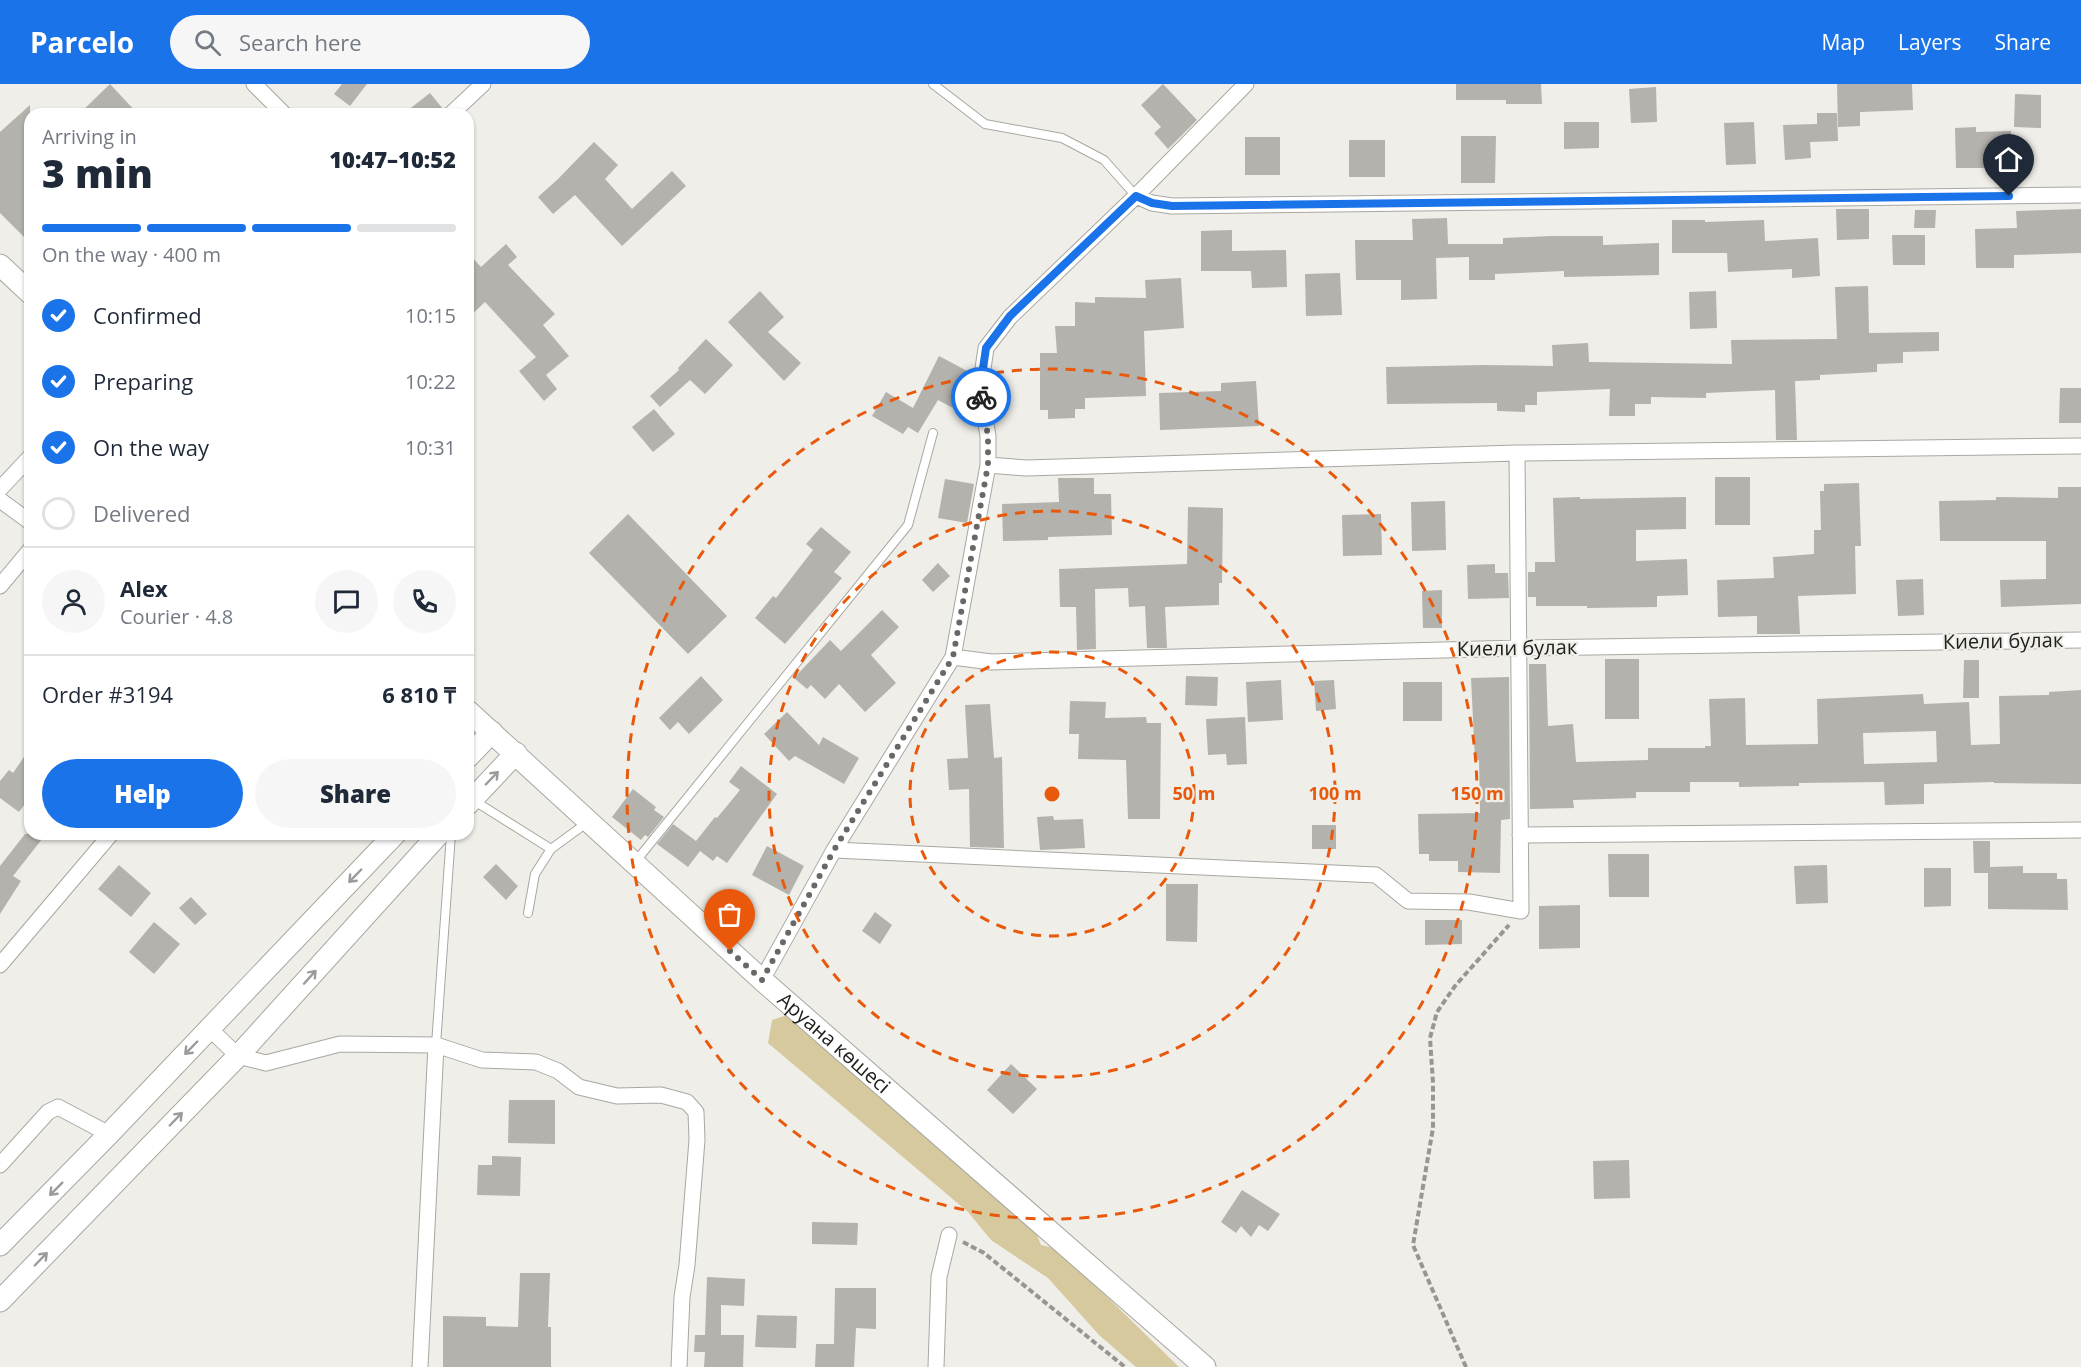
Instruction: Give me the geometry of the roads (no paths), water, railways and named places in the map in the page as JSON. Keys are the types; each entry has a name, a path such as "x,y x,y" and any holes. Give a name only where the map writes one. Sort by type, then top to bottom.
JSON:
{"street":[{"path":"254,84 278,108"},
{"path":"457,108 483,84"},
{"path":"762,980 834,850 953,657 988,465 988,436 980,389 986,348 1010,316 1136,196 1245,84"},
{"path":"1136,196 1152,203 1172,206 2081,195"},
{"path":"0,265 24,287"},
{"path":"988,465 1026,468 1517,453 2081,446"},
{"path":"834,850 1376,875 1408,901 1469,902 1521,911 1517,453"},
{"path":"0,489 24,463"},
{"path":"0,500 24,518"},
{"path":"0,586 24,557"},
{"name":"Киели булак","path":"953,657 991,662 1520,648 2081,640"},
{"name":"Аруана көшесі","path":"474,716 762,980 1205,1367"},
{"path":"474,751 492,732"},
{"path":"474,798 516,753"},
{"path":"1520,835 2081,830"},
{"path":"0,965 106,840"},
{"path":"0,1245 389,840"},
{"path":"0,1301 238,1056 434,840"},
{"path":"210,1029 238,1056 266,1064 340,1044 436,1045 483,1060 536,1062 558,1071 579,1087 617,1096 661,1095 687,1102 696,1112 697,1140 687,1265 682,1297 679,1367"},
{"path":"420,1367 436,1045"},
{"path":"0,1165 48,1112 58,1107 109,1134"},
{"path":"936,1367 939,1277 949,1235"}],"lane":[{"path":"933,84 986,124 1062,138 1104,160 1136,196"},
{"path":"635,862 908,525 933,433"},
{"path":"474,804 551,849"},
{"path":"528,913 535,874 551,849 589,821"},
{"path":"436,1045 451,840"}]}
